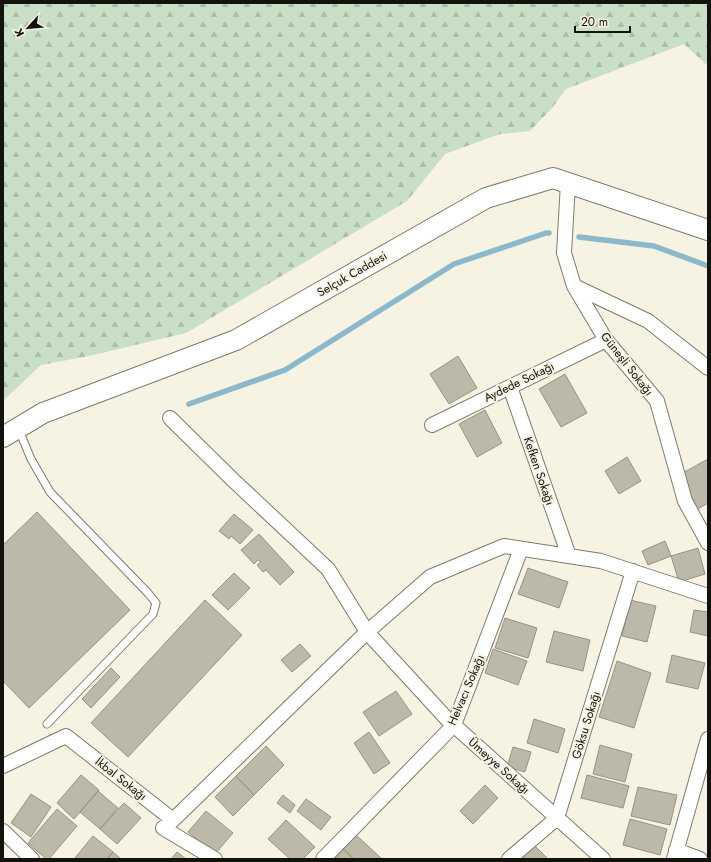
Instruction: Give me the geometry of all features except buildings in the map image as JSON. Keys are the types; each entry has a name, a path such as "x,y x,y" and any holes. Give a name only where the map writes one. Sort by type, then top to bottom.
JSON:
{"street":[{"name":"Selçuk Caddesi","path":"11,433 43,413 236,340 486,198 553,178 708,230"},
{"name":"Güneşli Sokağı","path":"568,183 564,253 574,286 606,340 657,401 685,501 708,543"},
{"path":"574,286 648,321 708,368"},
{"name":"Aydede Sokağı","path":"432,424 606,340"},
{"name":"Kefken Sokağı","path":"510,387 568,556"},
{"name":"Ümeyye Sokağı","path":"170,418 233,480 328,569 367,632 454,726 603,859"},
{"path":"216,859 163,828 367,632 430,577 504,546 601,561 708,596"},
{"name":"Helvacı Sokağı","path":"323,859 454,726 521,549"},
{"name":"Göksu Sokağı","path":"557,818 633,571"},
{"name":"İkbal Sokağı","path":"3,766 66,736 173,820"},
{"path":"700,859 675,854 708,739"},
{"path":"509,859 557,818"},
{"path":"3,831 32,859"}],"lane":[{"path":"11,433 31,459 50,492 156,603 153,614 47,724"}],"green space":[{"path":"3,3 708,3 708,66 684,44 566,89 552,108 530,131 500,134 445,154 407,201 186,333 89,356 41,365 3,401"}],"waterway":[{"path":"189,404 285,370 454,264 549,233"},
{"path":"579,237 654,246 708,266"}]}
